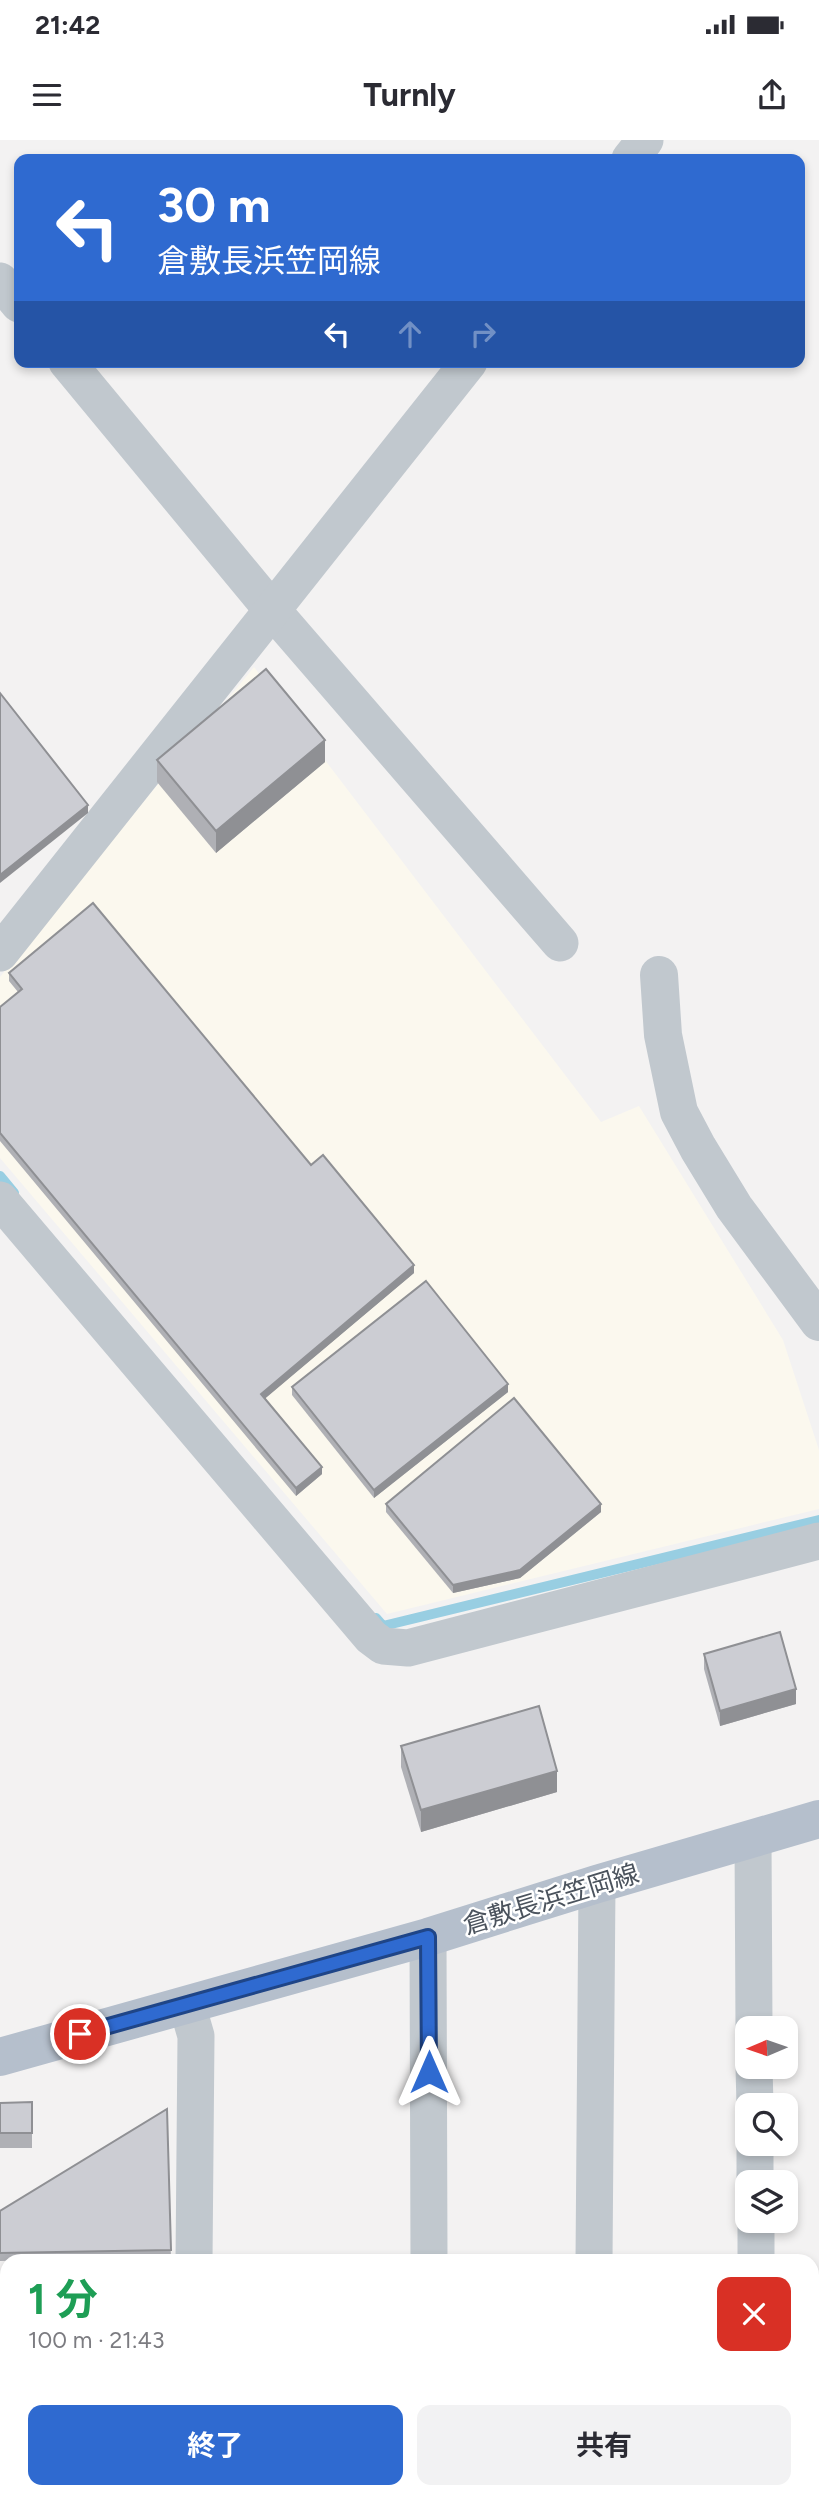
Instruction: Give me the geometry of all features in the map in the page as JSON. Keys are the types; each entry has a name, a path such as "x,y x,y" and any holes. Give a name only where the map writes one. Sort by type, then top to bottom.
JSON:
{"main road":[{"name":"倉敷長浜笠岡線","path":"0,2057 428,1937 819,1819"}],"street":[{"path":"0,281 14,298"},
{"path":"72,368 273,611 560,943"},
{"path":"0,953 465,368"},
{"path":"659,975 663,1035 679,1112 734,1207 819,1322"},
{"path":"0,1200 371,1637 383,1646 408,1648 819,1541"},
{"path":"753,1840 754,2016"},
{"path":"594,2254 597,1884"},
{"path":"428,1937 429,2254"},
{"path":"187,2005 196,2036 194,2254"},
{"path":"756,2233 756,2254"}],"shaded area":[{"path":"254,667 601,1122 639,1106 783,1340 819,1450 819,1509 387,1614 0,1158 0,977"}],"building":[{"path":"266,669 325,740 216,831 157,760"},
{"path":"0,693 88,805 0,875"},
{"path":"93,903 311,1165 323,1155 414,1265 261,1394 322,1467 296,1488 0,1133 0,1007 22,989 9,973"},
{"path":"426,1281 508,1384 374,1490 292,1387"},
{"path":"514,1398 601,1504 520,1570 453,1585 386,1504"},
{"path":"780,1632 796,1689 720,1711 704,1654"},
{"path":"539,1706 557,1771 421,1810 401,1746"},
{"path":"32,2102 32,2133 0,2133 0,2103"},
{"path":"167,2109 171,2250 0,2253 0,2211"}],"waterway":[{"path":"0,1176 14,1193"},
{"path":"376,1618 383,1626 819,1520"}],"route":[{"path":"80,2034 428,1937 429,2072"}]}
